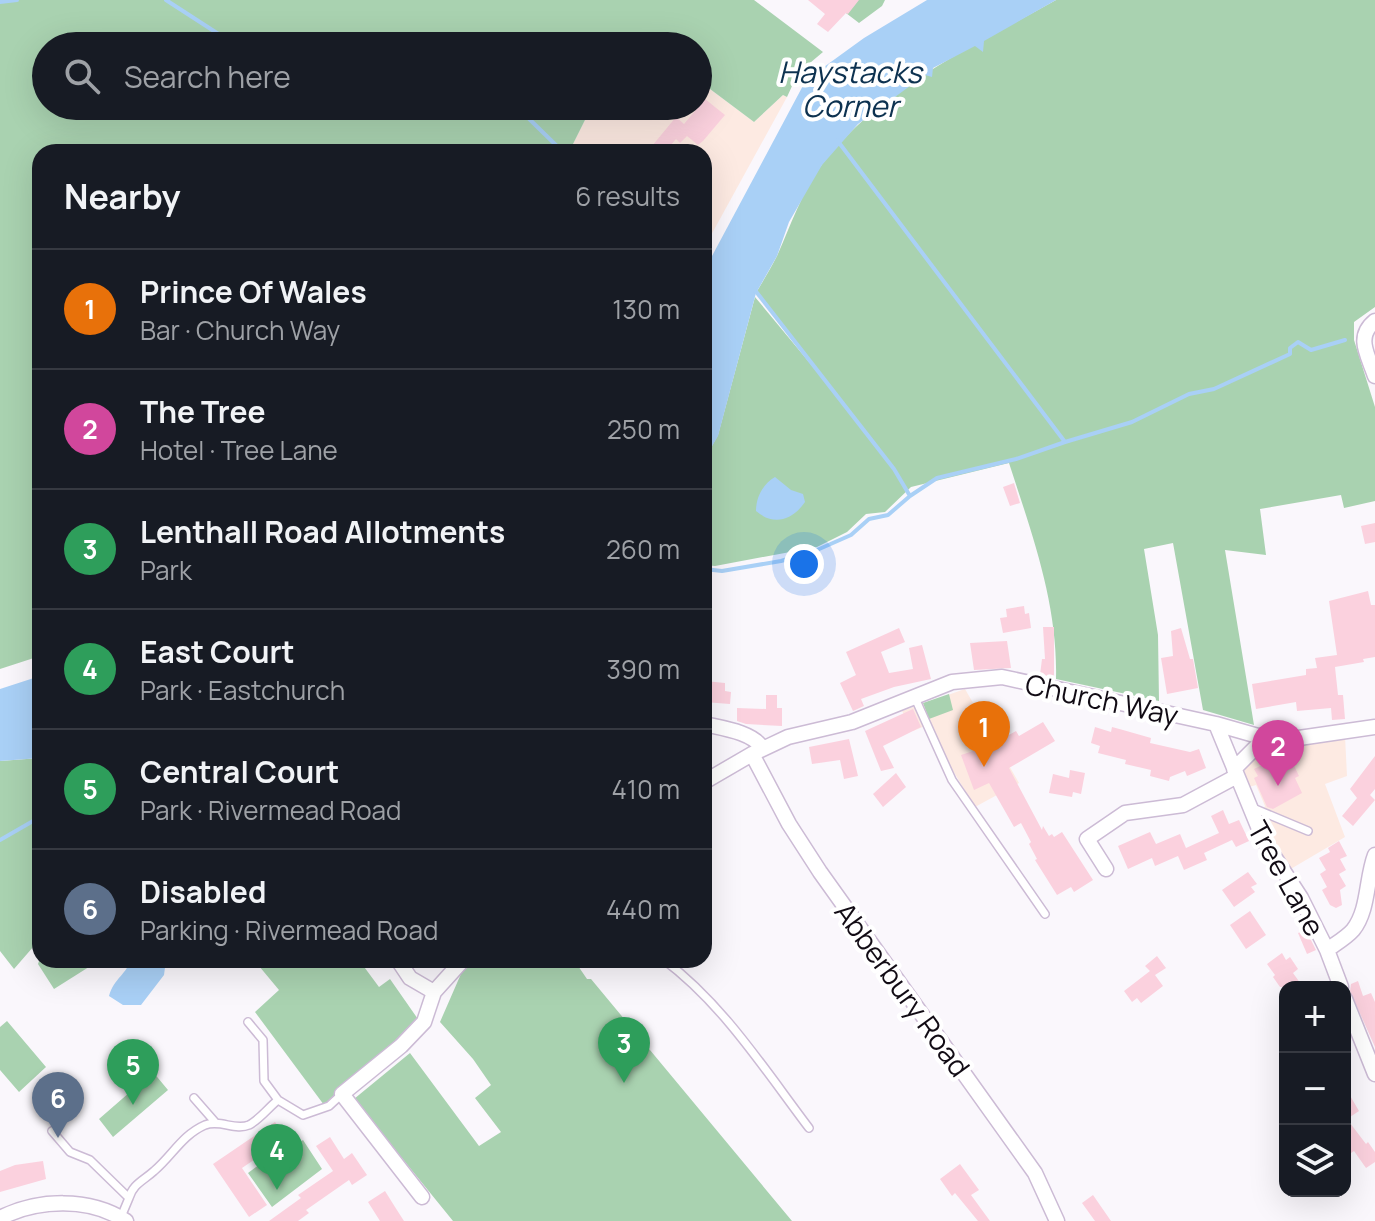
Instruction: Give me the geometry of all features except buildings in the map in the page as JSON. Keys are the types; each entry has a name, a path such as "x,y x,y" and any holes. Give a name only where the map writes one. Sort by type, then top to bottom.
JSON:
{"street":[{"path":"1375,321 1365,328 1363,339 1375,376"},
{"name":"Church Way","path":"712,777 788,737 852,722 952,682 1002,677 1216,724 1265,738 1299,738 1375,727"},
{"name":"Tree Lane","path":"1216,724 1264,841 1301,898 1339,981"},
{"path":"712,726 759,742 757,751"},
{"path":"1106,869 1087,839 1125,813 1183,805 1236,773 1265,738"},
{"name":"Abberbury Road","path":"757,751 789,824 1035,1173 1057,1221"},
{"path":"1327,950 1354,929 1365,902 1375,855"},
{"path":"403,968 410,978 434,992"},
{"path":"422,1197 342,1094 401,1046 424,1022 434,992 456,968"},
{"path":"1351,1014 1375,1074"},
{"path":"0,1218 21,1210 57,1204 87,1205 123,1219"}],"lane":[{"path":"914,696 952,780 1045,914"},
{"path":"1248,806 1308,831"},
{"path":"675,968 736,1030 809,1128"},
{"path":"248,1022 263,1040 264,1081 278,1100 303,1115 329,1106 342,1094"},
{"path":"194,1098 215,1122"},
{"path":"123,1219 132,1189 162,1164 177,1145 202,1126 215,1122 249,1125 278,1100"},
{"path":"52,1131 70,1152 90,1160 129,1198"}],"shaded area":[{"path":"712,90 754,122 783,95 787,97 712,233 712,144 573,144 585,120 712,120"},
{"path":"965,689 1019,783 975,807 947,761 930,724 913,731 902,711"},
{"path":"1345,736 1347,776 1325,784 1345,837 1289,870 1255,818 1262,814 1265,806 1256,785 1249,787 1243,780 1246,763 1268,746"}],"green space":[{"path":"0,0 754,0 823,52 798,73 787,97 783,95 754,122 712,90 712,32 32,32 32,120 585,120 573,144 32,144 32,659 0,669"},
{"path":"829,0 885,0 882,6 859,23"},
{"path":"1056,0 1375,0 1375,307 1354,322 1354,340 1375,407 1375,501 1344,508 1341,495 1260,509 1266,555 1225,550 1254,725 1203,710 1173,543 1144,549 1158,635 1159,701 1056,679 1048,596 1035,543 1009,463 911,487 885,512 866,514 847,532 817,547 712,566 712,446 718,435 755,297 853,415 756,293 823,163 873,112 901,90"},
{"path":"949,694 953,710 929,719 923,703"},
{"path":"32,759 32,948 14,969 0,951 0,761"},
{"path":"41,968 87,968 54,989"},
{"path":"261,968 365,968 379,987 390,979 420,1022 324,1105 255,1012 279,990"},
{"path":"464,968 579,968 792,1221 453,1221 354,1099 410,1053 479,1146 501,1132 475,1098 491,1085 440,1022"},
{"path":"7,1021 46,1067 19,1092 0,1070 0,1027"},
{"path":"153,1072 168,1090 113,1137 99,1119"},
{"path":"294,1139 297,1144 303,1140 322,1169 272,1207 248,1173"}],"water":[{"name":"Haystacks Corner","path":"927,0 1056,0 984,41 983,52 975,46 933,68 932,77 925,75 858,124 822,165 789,222 777,256 756,293 718,436 712,446 712,256 806,80 864,38"},
{"path":"775,477 791,490 803,494 805,502 794,514 776,520 756,511 761,491"},
{"path":"32,679 32,759 0,761 0,689"},
{"path":"165,968 164,975 141,1005 123,1005 109,996 127,969"}],"waterway":[{"path":"0,2 17,0"},
{"path":"166,0 215,32"},
{"path":"530,120 555,144"},
{"path":"837,140 1065,442 1132,422 1189,394 1214,389 1290,354 1290,348 1298,342 1311,350 1345,340"},
{"path":"754,289 894,469 910,496 937,478 1016,459 1065,442"},
{"path":"712,570 781,561 817,550 851,535 869,519 888,515 910,496"},
{"path":"0,840 32,822"}],"place":[{"name":"Prince Of Wales","path":"984,767"},
{"name":"The Tree","path":"1278,786"},
{"name":"Lenthall Road Allotments","path":"624,1083"},
{"name":"Central Court","path":"133,1105"},
{"name":"Disabled","path":"58,1138"},
{"name":"East Court","path":"277,1190"}]}
